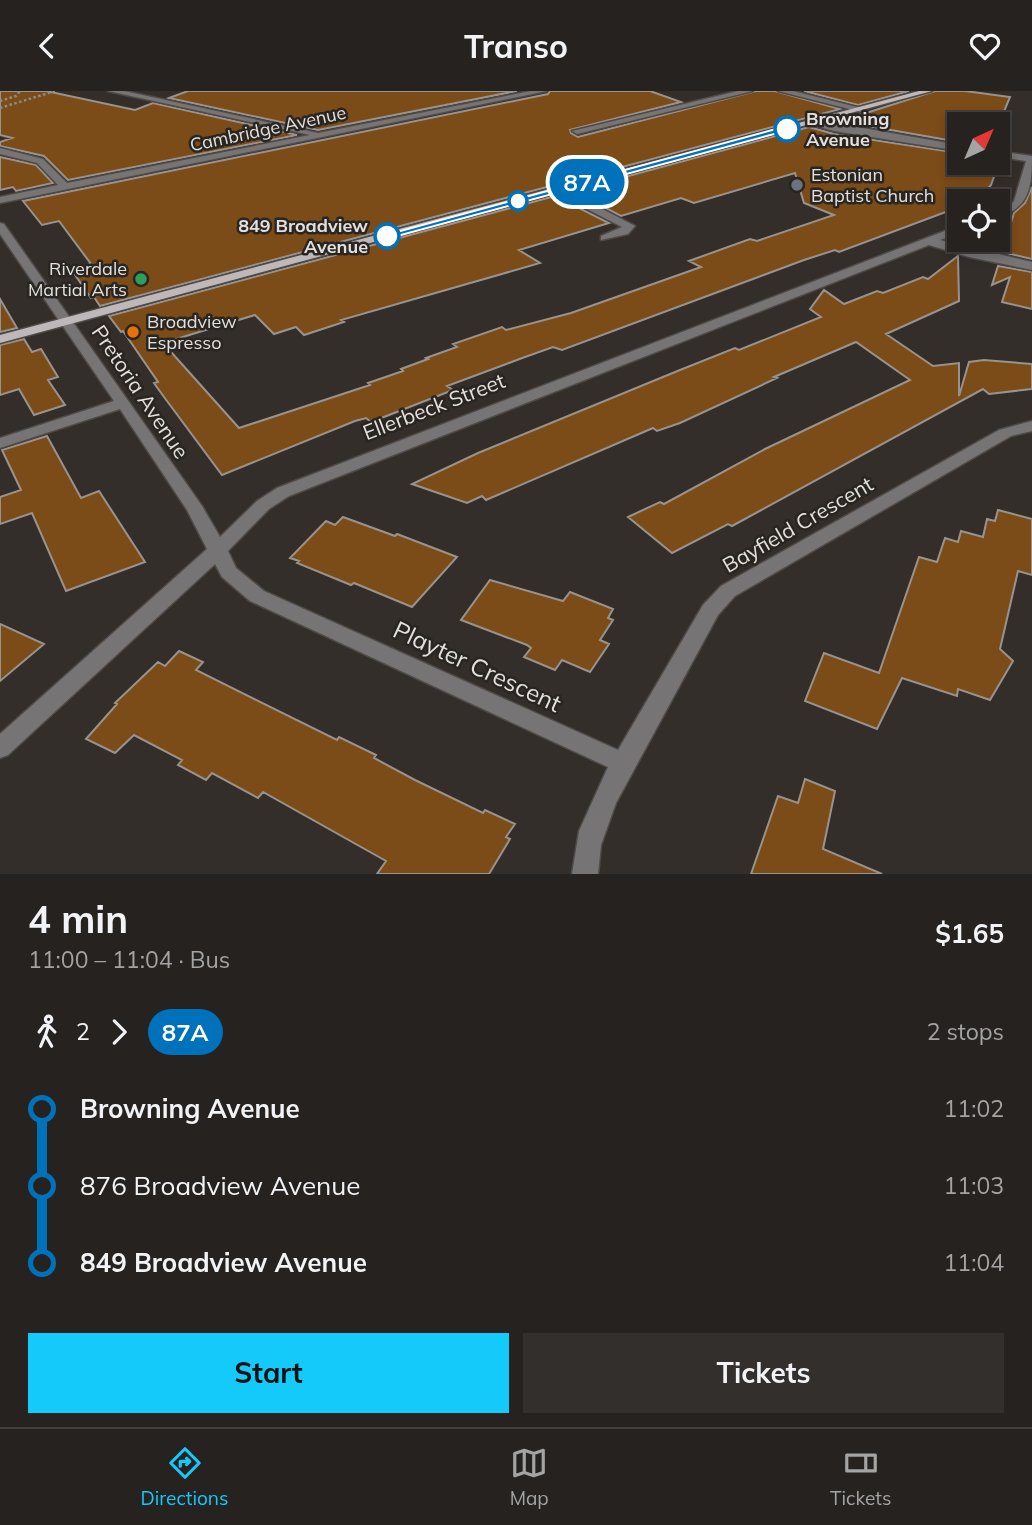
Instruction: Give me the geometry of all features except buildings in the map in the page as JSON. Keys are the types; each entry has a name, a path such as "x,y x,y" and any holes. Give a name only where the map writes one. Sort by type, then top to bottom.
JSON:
{"main road":[{"path":"0,339 928,91"}],"street":[{"path":"112,91 320,135"},
{"name":"Cambridge Avenue","path":"0,200 543,91"},
{"path":"577,131 749,91"},
{"path":"782,91 861,109"},
{"path":"812,122 947,146"},
{"path":"0,151 40,161 65,187"},
{"path":"1010,156 1032,159 1019,201 1010,210"},
{"path":"558,190 629,226 624,232 605,238"},
{"name":"Pretoria Avenue","path":"0,226 196,510 217,550"},
{"name":"Ellerbeck Street","path":"0,748 217,550 262,505 313,478 947,234"},
{"path":"930,241 969,253 1032,266"},
{"path":"0,443 122,403"},
{"name":"Bayfield Crescent","path":"623,763 710,610 728,591 1005,433 1032,426"},
{"name":"Playter Crescent","path":"217,550 229,572 257,596 623,763"},
{"path":"585,874 589,841 599,812 623,763"}],"path":[{"path":"0,101 13,97 20,91"},
{"path":"0,108 55,91"},
{"path":"13,97 26,100"}],"bus line":[{"name":"87A","path":"387,236 787,129"}],"place":[{"name":"Browning Avenue","path":"787,129"},
{"name":"Estonian Baptist Church","path":"797,185"},
{"name":"849 Broadview Avenue","path":"387,236"},
{"name":"Riverdale Martial Arts","path":"141,279"},
{"name":"Broadview Espresso","path":"133,332"}]}
